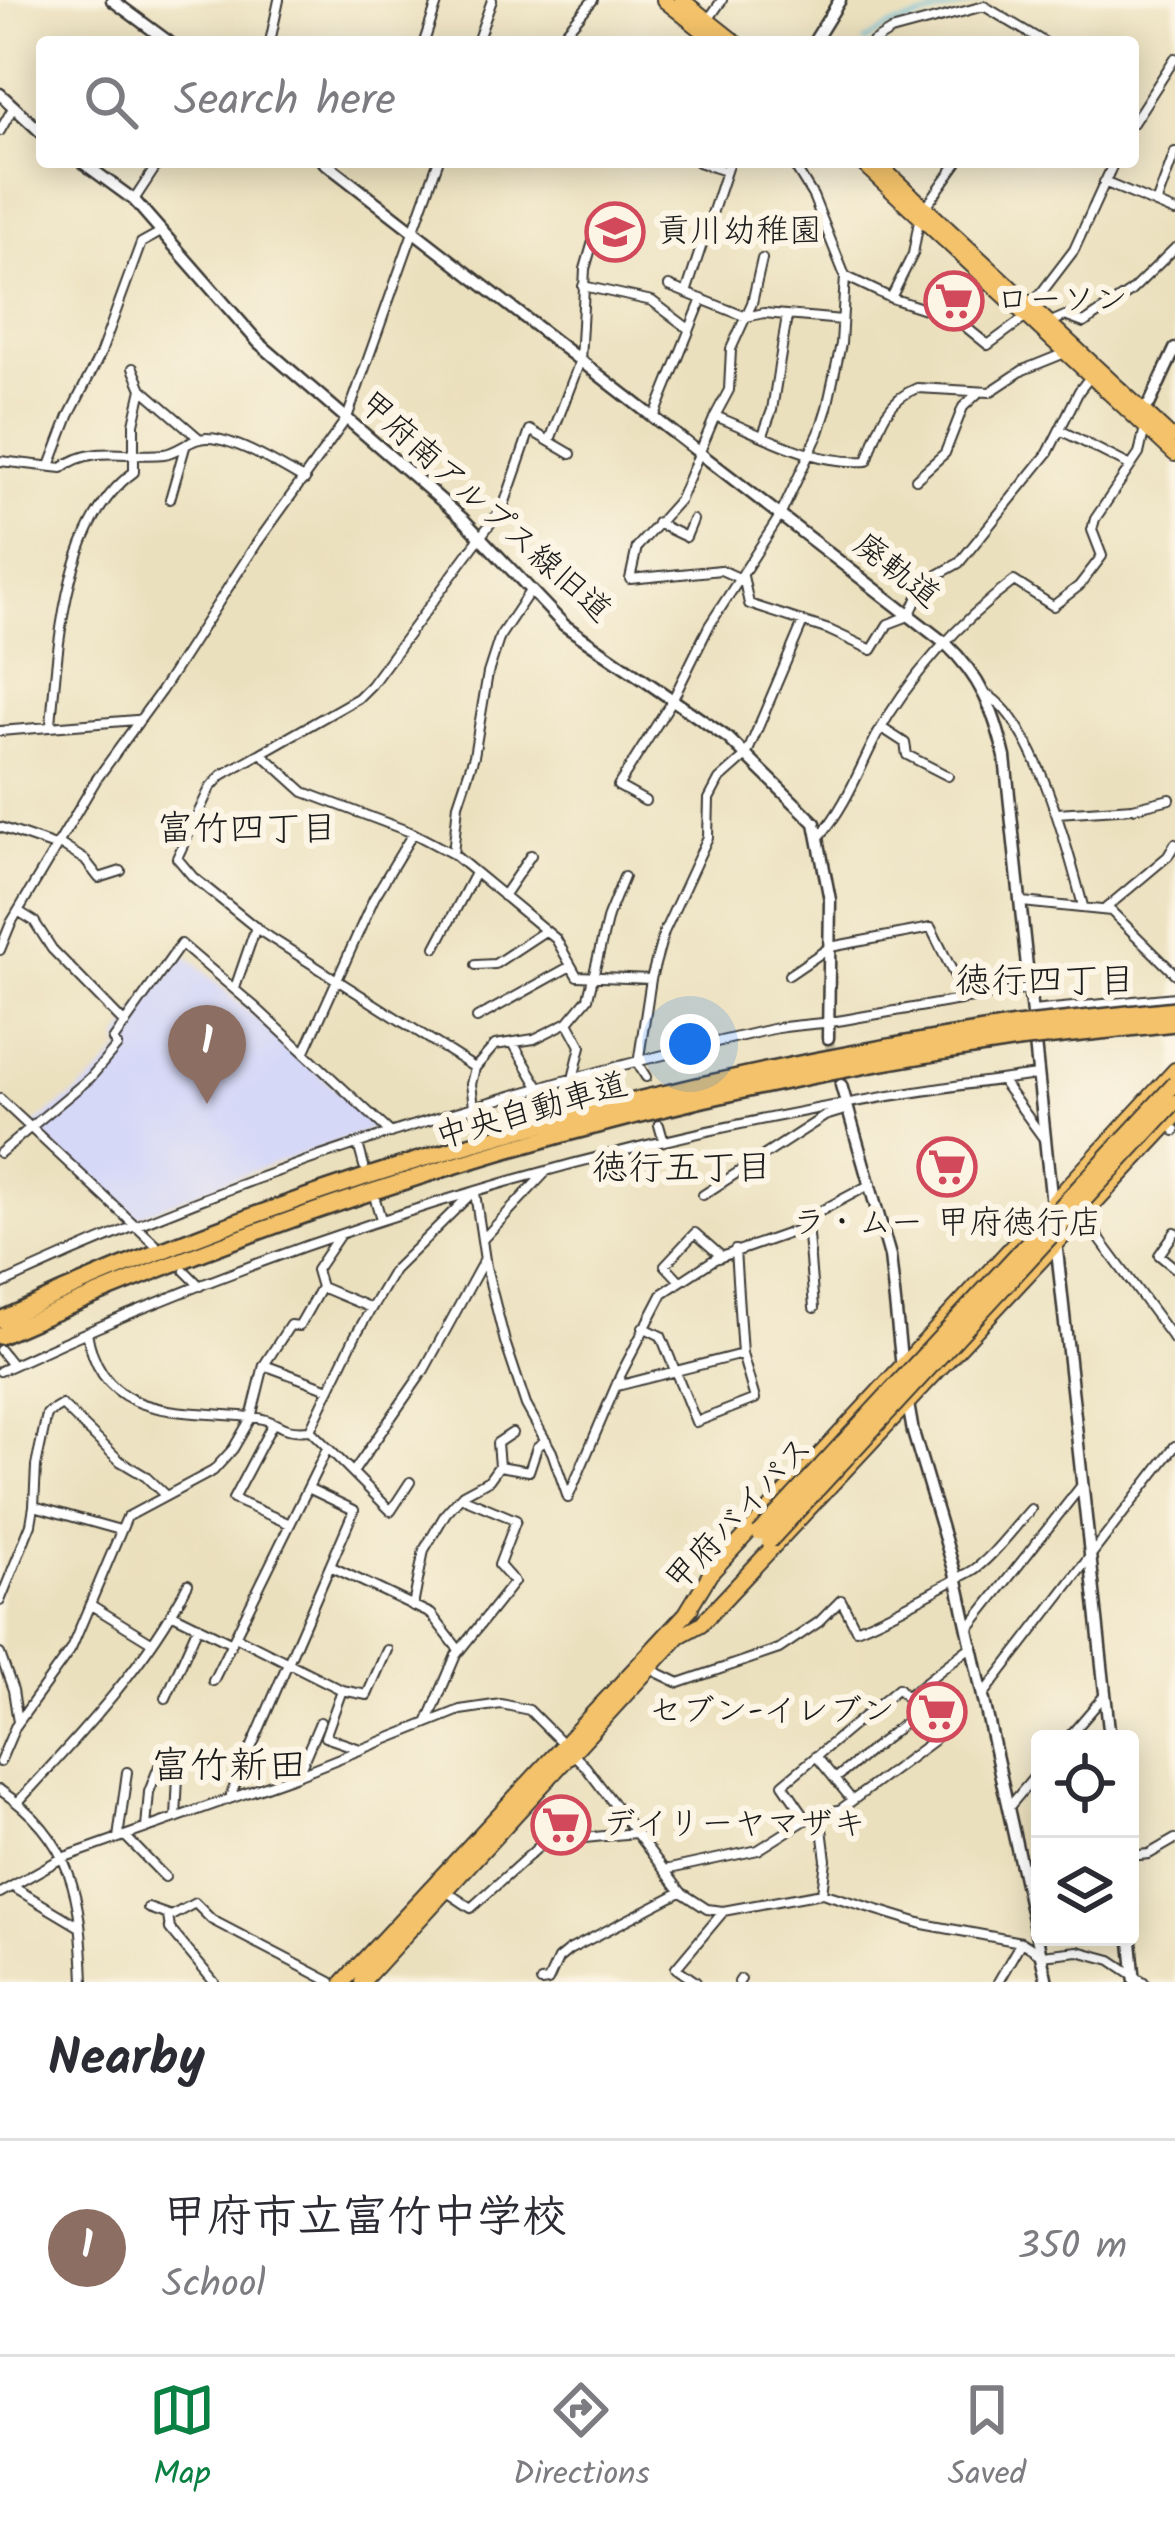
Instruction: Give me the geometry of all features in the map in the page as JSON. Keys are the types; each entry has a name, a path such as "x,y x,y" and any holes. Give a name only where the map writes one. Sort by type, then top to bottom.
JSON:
{"highway":[{"name":"中央自動車道","path":"0,1319 253,1216 454,1147 781,1066 1175,1009"},
{"name":"中央自動車道","path":"0,1336 256,1231 358,1194 548,1136 804,1076 1017,1034 1175,1023"}],"main road":[{"path":"664,0 709,36"},
{"path":"686,1 728,36"},
{"path":"869,168 923,210"},
{"path":"882,168 1030,310 1091,376 1175,441"},
{"path":"1030,310 1051,322 1175,454"},
{"path":"685,1615 710,1574 1175,1070"},
{"name":"甲府バイパス","path":"343,1982 649,1669 1175,1083"},
{"name":"甲府バイパス","path":"362,1982 685,1615 1175,1102"},
{"path":"679,1636 701,1624 1175,1117"}],"street":[{"path":"112,0 161,36"},
{"path":"271,36 279,0"},
{"path":"426,36 438,0"},
{"path":"479,36 492,0"},
{"path":"562,36 593,0"},
{"path":"708,20 722,0"},
{"path":"818,36 840,0"},
{"path":"883,36 984,6 1034,36"},
{"path":"1139,112 1175,58"},
{"path":"0,94 36,127"},
{"path":"0,131 14,106"},
{"path":"1156,204 1175,152"},
{"name":"甲府南アルプス線旧道","path":"90,168 134,200 260,343 483,538 564,625 728,738 815,823 820,836"},
{"path":"134,200 155,168"},
{"name":"廃軌道","path":"332,168 946,644 969,666 986,694 1005,757 1109,1730"},
{"path":"0,950 57,844 136,720 161,691 256,543 347,418 436,168"},
{"path":"686,293 727,168"},
{"path":"645,801 618,786 673,699 709,626 780,516 826,408 845,276 813,196 796,168"},
{"path":"891,298 914,254 923,210 954,168"},
{"path":"845,276 891,298 956,319 988,345 1030,310 1074,250 1111,168"},
{"path":"1104,182 1175,212"},
{"path":"550,440 580,361 583,286 596,232 594,222"},
{"path":"50,466 100,355 141,243 161,232"},
{"path":"1051,322 1065,316 1084,323 1130,292 1175,248"},
{"path":"742,577 721,570 630,579 637,547 680,499 729,391 731,350 758,286 762,259"},
{"path":"583,286 652,301 689,328"},
{"path":"669,286 744,316 842,320"},
{"path":"654,418 702,299"},
{"path":"764,435 787,316"},
{"path":"828,1038 830,900 820,836 856,782 882,728 946,644 985,602 1014,581 1053,606 1079,586 1102,556 1093,530 1095,519 1139,454 1142,418 1175,349"},
{"path":"715,416 781,446 846,463 866,461 896,398 917,388 990,392 1023,370 1066,352"},
{"path":"133,368 142,389 200,439"},
{"path":"742,577 749,604 872,650 888,624 909,616 925,582 958,563 1062,431 1079,391 1091,376"},
{"path":"51,724 69,584 88,531 109,494 134,472 142,389"},
{"path":"916,479 945,453 962,407 979,392"},
{"path":"475,1068 256,927 194,878 177,858 222,775 358,698 371,685 504,505 530,430 571,454"},
{"path":"1062,431 1132,466"},
{"path":"0,461 62,468 77,456 166,454 211,438 258,455 305,480"},
{"path":"170,499 185,445"},
{"path":"657,524 686,537 693,520"},
{"path":"453,854 458,804 474,756 488,673 500,637 530,591"},
{"path":"646,1077 638,1064 651,979 664,932 708,837 709,799 719,780 746,756 803,622"},
{"path":"986,694 1011,713 1057,813 1083,906"},
{"path":"0,730 136,720"},
{"path":"882,728 904,743 907,755 948,776"},
{"path":"261,753 304,792 413,833 453,854 556,939 577,976 651,979"},
{"path":"1057,813 1133,808 1170,800"},
{"path":"0,826 57,844 85,860 100,878 121,872"},
{"path":"304,1052 374,898 413,833"},
{"path":"1105,909 1168,856 1175,844"},
{"path":"503,896 531,855"},
{"path":"436,947 476,873"},
{"path":"474,1106 475,1068 495,1046 534,1039 568,1022 588,998 608,916 624,877"},
{"path":"1022,902 1105,909 1175,974"},
{"path":"18,911 34,921 52,949 125,1024"},
{"path":"235,989 256,927"},
{"path":"788,975 830,946 931,928 966,998"},
{"path":"476,965 495,964 545,931"},
{"path":"0,1153 90,1078 117,1046 113,1040 181,944 391,1133"},
{"path":"477,1018 569,967"},
{"path":"0,1285 136,1226 358,1144 538,1085 767,1030 1029,989"},
{"path":"1032,1012 1175,997"},
{"path":"568,1022 581,1046 573,1079"},
{"path":"512,1042 538,1085"},
{"path":"0,1371 200,1286 381,1219 663,1139 1038,1075"},
{"path":"1001,1080 1045,1141"},
{"path":"841,1085 890,1256 908,1405 969,1628 1047,1982"},
{"path":"0,1099 155,1244"},
{"path":"703,1196 847,1105"},
{"path":"659,1125 663,1139"},
{"path":"358,1144 364,1166"},
{"path":"483,1239 546,1172"},
{"path":"473,1193 485,1259 520,1388 568,1498 643,1327 663,1293 735,1250 778,1240 871,1184"},
{"path":"310,1430 394,1270 473,1193"},
{"path":"375,1199 381,1219"},
{"path":"1056,1247 1089,1219 1174,1335"},
{"path":"807,1222 814,1308"},
{"path":"341,1232 316,1270 322,1287 371,1308"},
{"path":"1175,1232 1159,1255 1175,1268"},
{"path":"680,1281 664,1264 694,1233 722,1256"},
{"path":"643,1327 661,1336 697,1422 755,1399 742,1354 735,1250"},
{"path":"353,1471 424,1370 485,1259"},
{"path":"185,1271 200,1286"},
{"path":"0,1762 18,1724 71,1649 127,1517 213,1471 233,1449 250,1418 264,1365 290,1324 299,1325 322,1287"},
{"path":"87,1332 94,1367 138,1405 195,1415 264,1418 288,1432 310,1430"},
{"path":"0,1350 12,1365"},
{"path":"616,1387 742,1354"},
{"path":"264,1365 329,1389"},
{"path":"0,1601 31,1524 47,1414 62,1405 120,1461 166,1496"},
{"path":"272,1425 233,1499 290,1524"},
{"path":"310,1430 391,1511 410,1482"},
{"path":"413,1606 424,1550 446,1513 500,1466 497,1443 512,1433"},
{"path":"500,1466 529,1471 537,1447 546,1440"},
{"path":"984,1694 1175,1446"},
{"path":"213,1681 327,1449"},
{"path":"969,1628 1083,1484"},
{"path":"229,1799 354,1510 308,1488"},
{"path":"427,1722 459,1650 514,1582 499,1565 516,1520 461,1497"},
{"path":"34,1506 120,1530"},
{"path":"649,1669 679,1683 692,1680 779,1648 819,1622 841,1600 856,1629 972,1571 1031,1509"},
{"path":"330,1566 431,1614 459,1650"},
{"path":"18,1802 72,1744 151,1642 188,1584"},
{"path":"91,1605 151,1642"},
{"path":"171,1613 289,1661 342,1690 367,1694 386,1650"},
{"path":"166,1697 198,1626"},
{"path":"906,1697 973,1645"},
{"path":"1,1658 18,1724"},
{"path":"665,1870 758,1850 807,1819 841,1809 934,1740 935,1731 898,1688 783,1784 807,1819"},
{"path":"342,1690 325,1737 360,1749"},
{"path":"1075,1730 1105,1695"},
{"path":"0,1893 62,1858 297,1775 427,1722 460,1710 516,1705 529,1710 569,1749 681,1892 707,1909 724,1911 822,1893 923,1924 1021,1942 1042,1955 1078,1951 1111,1960 1138,1980"},
{"path":"835,1779 919,1711"},
{"path":"297,1775 320,1722"},
{"path":"816,1756 852,1800"},
{"path":"146,1828 149,1792 159,1766 178,1776 176,1818"},
{"path":"121,1837 127,1772"},
{"path":"1009,1807 1031,1781"},
{"path":"0,1790 50,1833 62,1858 80,1927 85,1982"},
{"path":"820,1814 826,1860 822,1893"},
{"path":"445,1891 471,1908 544,1842 637,1833"},
{"path":"121,1837 165,1877"},
{"path":"1139,1855 1175,1839"},
{"path":"12,1886 80,1927"},
{"path":"542,1982 548,1981 558,1959 569,1950 681,1892"},
{"path":"148,1908 168,1916 195,1903 212,1920 332,1982"},
{"path":"696,1982 676,1968 724,1911"},
{"path":"168,1916 170,1929 214,1982"},
{"path":"998,1982 1021,1942"},
{"path":"1132,1946 1138,1980"}],"shaded area":[{"path":"180,950 378,1127 131,1219 32,1126 91,1082 122,1049 119,1039"}],"waterway":[{"path":"874,36 891,26 986,0"}],"tunnel":[{"path":"828,1038 841,1085"}],"place":[{"name":"貢川幼稚園","path":"615,232"},
{"name":"ローソン","path":"954,301"},
{"name":"甲府市立富竹中学校","path":"207,1104"},
{"name":"ラ・ムー 甲府徳行店","path":"947,1167"},
{"name":"セブン-イレブン","path":"937,1712"},
{"name":"デイリーヤマザキ","path":"561,1825"}],"district":[{"name":"富竹四丁目","path":"247,830"},
{"name":"徳行四丁目","path":"1045,982"},
{"name":"徳行五丁目","path":"682,1169"},
{"name":"富竹新田","path":"229,1768"}]}
